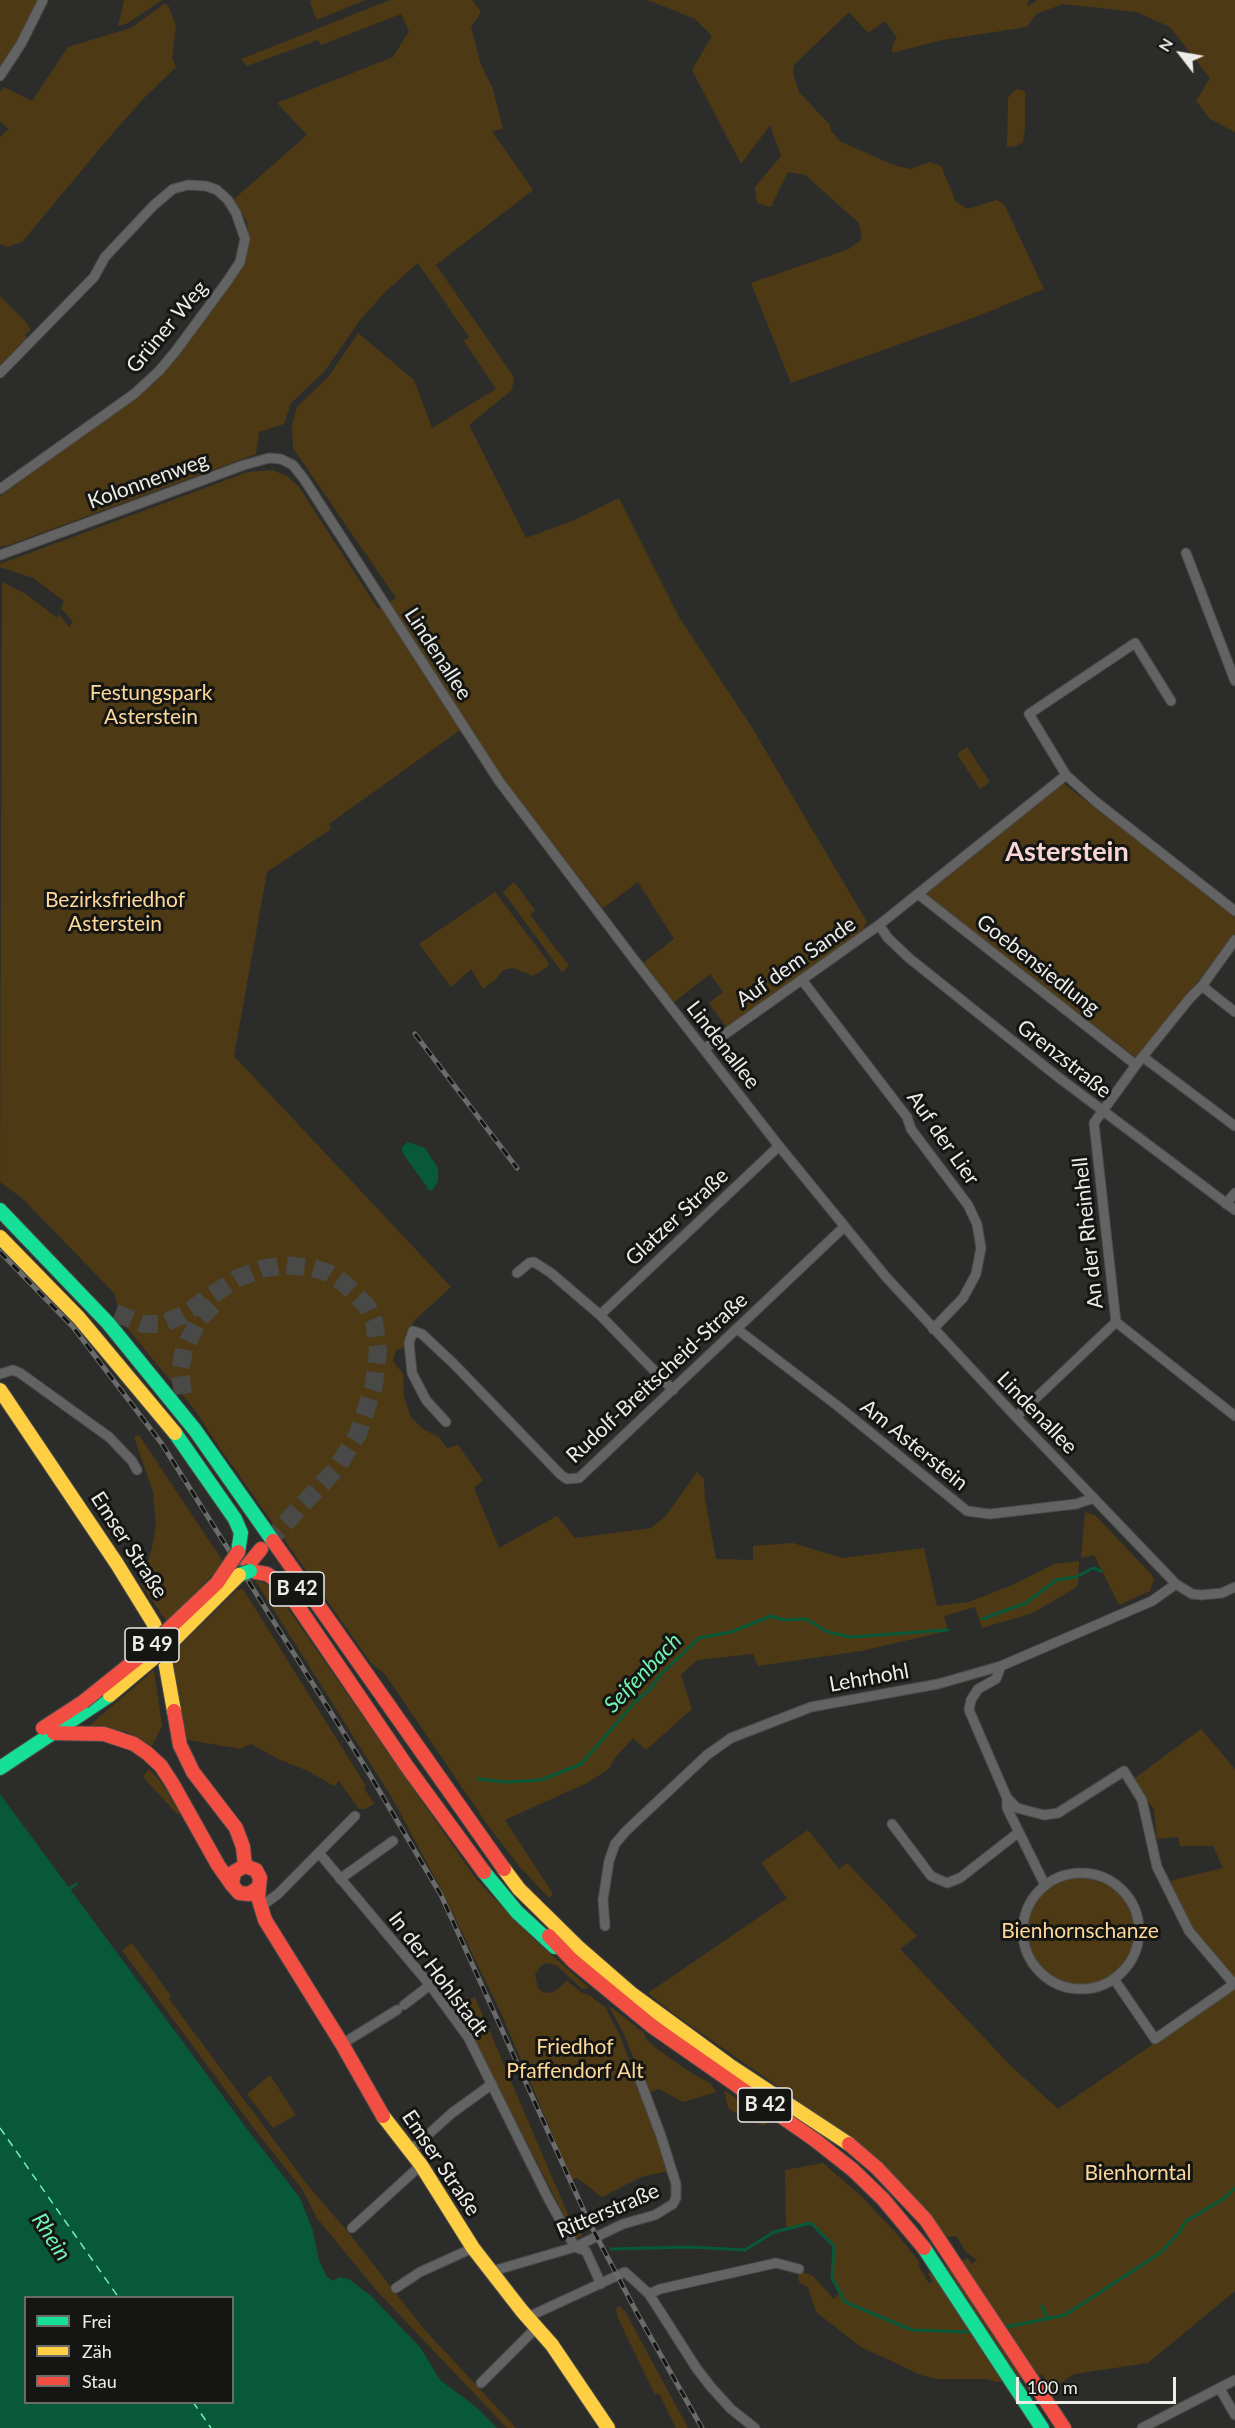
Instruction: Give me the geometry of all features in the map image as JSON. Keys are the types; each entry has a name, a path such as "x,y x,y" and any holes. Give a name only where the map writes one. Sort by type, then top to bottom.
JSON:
{"main road":[{"name":"B 42","path":"0,1210 65,1275 132,1350 195,1430 519,1889 578,1947 640,2000 729,2065 856,2150 914,2206 956,2263 1064,2428"},
{"name":"B 42","path":"0,1223 68,1291 162,1401 211,1466 472,1840 530,1915 573,1960 653,2027 792,2124 839,2159 875,2191 903,2220 1042,2428"},
{"path":"0,1237 79,1318 173,1431 235,1519 241,1533 243,1564 267,1574 284,1586 408,1768 486,1875 528,1923 573,1960"},
{"path":"65,1275 115,1313"},
{"name":"Emser Straße","path":"0,1390 105,1546 154,1624 162,1644 180,1745 193,1772 237,1828 243,1847 245,1866 253,1868 258,1874 254,1891 265,1920 342,2044 384,2118 411,2150 473,2248 552,2345 608,2428"},
{"path":"183,1394 195,1430"},
{"name":"B 49","path":"0,1756 54,1733 110,1695 166,1647 259,1546"},
{"name":"B 49","path":"0,1768 21,1748 138,1658 217,1583 243,1564"},
{"path":"54,1733 104,1734 134,1744 147,1753 161,1766 232,1885"},
{"path":"232,1885 234,1872 245,1866"},
{"name":"Emser Straße","path":"232,1885 239,1893 254,1891"},
{"path":"712,2070 717,2087"},
{"path":"776,2126 792,2124"}],"street":[{"path":"0,76 21,44 43,0"},
{"name":"Grüner Weg","path":"0,373 94,277 105,257 154,205 173,189 195,184 217,190 236,213 245,239 240,261 175,352 148,382 0,489"},
{"name":"Kolonnenweg","path":"0,555 268,458 281,459 293,465 304,478"},
{"name":"Lindenallee","path":"304,478 499,781 779,1146 844,1227 933,1329 1176,1584"},
{"path":"1186,553 1235,681"},
{"path":"1171,701 1135,644 1029,714 1066,775 1095,801 1235,911"},
{"path":"879,925 1066,775"},
{"name":"Goebensiedlung","path":"918,894 1137,1065"},
{"name":"Auf dem Sande","path":"704,1049 879,925"},
{"name":"Grenzstraße","path":"879,925 888,938 909,958 1101,1112 1235,1210"},
{"path":"1101,1112 1190,998 1202,986 1235,940"},
{"name":"Auf der Lier","path":"802,980 907,1117 911,1129 968,1205 977,1224 981,1248 976,1274 963,1298 933,1329"},
{"path":"1202,986 1235,1012"},
{"path":"1143,1057 1235,1126"},
{"name":"An der Rheinhell","path":"1016,1417 1116,1322 1094,1123 1101,1112"},
{"name":"Glatzer Straße","path":"600,1315 779,1146"},
{"path":"1226,1204 1235,1192"},
{"name":"Rudolf-Breitscheid-Straße","path":"446,1422 426,1400 412,1373 409,1343 413,1331 422,1334 444,1355 567,1479 579,1478 844,1227"},
{"path":"516,1273 529,1263 534,1262 541,1266 600,1315 673,1390"},
{"path":"1116,1322 1235,1416"},
{"name":"Am Asterstein","path":"737,1329 967,1510 990,1514 1076,1504 1094,1498"},
{"path":"0,1374 13,1370 20,1373 109,1437 132,1461 137,1470"},
{"path":"1176,1584 1192,1594 1201,1595 1222,1593 1235,1587"},
{"name":"Lehrhohl","path":"605,1926 603,1900 609,1861 615,1844 707,1755 730,1737 811,1707 938,1684 1001,1666 1152,1601 1176,1584"},
{"path":"1001,1666 996,1679 978,1689 971,1700 969,1710 1007,1798 1017,1808 1044,1815 1058,1813 1124,1771 1142,1800 1157,1867 1189,1931 1234,1984 1155,2039 1114,1978"},
{"path":"1007,1798 1007,1808 1046,1885"},
{"path":"260,1907 278,1894 355,1816"},
{"path":"892,1824 931,1876 947,1883 960,1878 1019,1832"},
{"path":"340,1879 393,1841"},
{"name":"In der Hohlstadt","path":"319,1853 430,1985 468,2037 548,2198 575,2247 586,2251 601,2284"},
{"path":"1087,1874 1113,1883 1129,1900 1138,1922 1137,1946 1128,1964 1114,1978 1095,1987 1070,1988 1051,1981 1033,1964 1024,1945 1024,1920 1033,1898 1046,1885 1067,1875 1087,1874"},
{"path":"342,2044 430,1985"},
{"name":"Ritterstraße","path":"493,2271 575,2247 623,2224 661,2212 673,2204 676,2198 676,2184 637,2072"},
{"path":"411,2150 452,2113 492,2084"},
{"path":"352,2228 421,2165"},
{"path":"396,2288 420,2272 473,2248"},
{"path":"649,2294 682,2283 776,2263 799,2269"},
{"path":"481,2383 532,2322 625,2272 649,2294 697,2369 722,2400 755,2428"},
{"path":"1142,2428 1235,2380"},
{"path":"1220,2389 1235,2415"}],"green space":[{"path":"0,0 39,0 11,56 0,69"},
{"path":"124,0 162,0 128,23 118,26"},
{"path":"311,0 365,0 317,20 310,3"},
{"path":"390,0 472,0 481,12 471,27 481,65 493,89 503,129 492,131 533,190 436,265 514,377 512,390 469,425 526,538 577,519 619,498 679,617 751,726 867,922 864,925 865,928 727,1028 709,1003 723,992 710,974 673,1003 643,963 674,939 638,882 603,908 514,794 467,725 329,824 331,829 267,872 234,1056 451,1287 414,1321 406,1334 404,1347 396,1350 393,1361 403,1374 404,1397 411,1417 423,1429 439,1437 447,1448 458,1445 483,1480 474,1488 499,1548 557,1516 575,1538 651,1528 665,1517 697,1472 704,1479 705,1499 716,1559 753,1560 753,1546 793,1543 842,1558 924,1548 937,1606 969,1602 1010,1586 1055,1564 1079,1561 1078,1586 1033,1613 982,1628 975,1607 944,1616 948,1631 861,1651 758,1666 753,1654 697,1660 681,1675 692,1709 646,1750 633,1738 614,1759 609,1769 587,1783 505,1820 553,1894 549,1898 520,1867 489,1827 385,1674 371,1663 198,1414 123,1323 114,1293 22,1198 0,1182 2,582 26,594 57,618 59,614 69,627 73,622 61,608 64,601 33,578 0,567 0,564 248,472 272,470 287,476 299,487 378,609 396,598 293,448 292,425 297,407 329,376 358,333 414,380 432,428 496,389 464,341 469,337 418,263 385,292 360,320 324,372 291,403 284,424 259,432 256,454 6,546 0,546 0,496 154,384 178,357 228,289 246,257 249,245 247,222 234,199 307,135 277,103 393,57 409,31 401,14 321,45 318,40 247,66 241,59"},
{"path":"648,0 1029,0 1027,7 1037,0 1235,0 1235,132 1210,119 1196,101 1210,78 1170,27 1136,12 1063,4 1036,14 1027,27 942,40 892,53 893,43 897,38 885,21 868,33 849,12 794,65 793,73 799,92 830,125 831,131 841,142 896,166 911,169 930,162 941,166 956,202 968,209 996,200 1004,204 1044,289 978,316 791,383 751,283 849,249 862,239 859,223 805,175 788,172 771,207 757,203 755,187 781,156 770,125 741,164 692,70 712,36 695,19"},
{"path":"164,4 168,5 176,25 172,58 176,67 142,100 22,242 7,247 0,244 0,137 9,129 0,122 0,92 4,87 32,101 68,47 131,28"},
{"path":"1016,89 1025,91 1023,142 1007,147 1008,98"},
{"path":"0,296 28,324 31,330 25,335 27,338 0,365"},
{"path":"967,747 990,782 980,789 957,754"},
{"path":"1063,783 1235,916 1235,935 1137,1058 922,895"},
{"path":"514,882 535,910 530,915 569,966 562,972 503,892"},
{"path":"495,892 549,963 547,967 533,976 513,968 503,970 483,989 471,969 451,987 419,944"},
{"path":"139,1435 224,1563 167,1622 141,1584 152,1548 156,1524 153,1492 134,1437"},
{"path":"1085,1512 1095,1515 1151,1574 1154,1579 1150,1591 1119,1605 1094,1555 1081,1558"},
{"name":"Friedhof Pfaffendorf Alt","path":"255,1580 267,1584 279,1596 476,1879 528,1934 589,1988 582,1989 556,1965 546,1963 535,1974 538,1988 544,1993 554,1992 567,1981 605,2007 619,2034 659,2138 669,2171 641,2177 602,2197 577,2178 572,2180 501,2013 440,1887 392,1798"},
{"path":"243,1589 366,1786 364,1788 374,1804 365,1809 359,1809 339,1781 334,1786 251,1744 240,1749 189,1740 180,1727 172,1654 237,1590"},
{"path":"154,1670 162,1726 152,1746 127,1732 89,1726"},
{"path":"1201,1729 1235,1769 1235,1981 1193,1928 1170,1881 1223,1868 1213,1846 1180,1846 1178,1837 1157,1839 1154,1809 1131,1781"},
{"path":"149,1769 161,1782 180,1814 177,1814 143,1777"},
{"name":"Bienhorntal","path":"808,1830 839,1869 847,1863 917,1936 900,1949 1010,2065 1058,2109 1235,1988 1235,2291 1148,2363 1074,2374 1050,2390 1043,2375 997,2382 986,2379 936,2379 921,2375 861,2347 816,2312 808,2287 800,2283 798,2279 800,2271 813,2276 834,2299 839,2293 831,2278 833,2246 812,2224 789,2228 786,2226 785,2170 823,2163 862,2197 898,2235 920,2263 918,2264 929,2284 933,2282 928,2274 968,2258 971,2264 977,2260 966,2252 957,2237 947,2238 819,2115 674,2014 648,1993 787,1898 761,1863"},
{"name":"Bienhornschanze","path":"1080,1877 1090,1878 1110,1886 1118,1893 1125,1901 1133,1921 1133,1941 1125,1961 1118,1969 1110,1976 1090,1984 1080,1985 1070,1984 1050,1976 1042,1969 1035,1961 1027,1941 1026,1931 1027,1921 1035,1901 1042,1893 1050,1886 1070,1878"},
{"path":"132,1943 171,1996 169,1999 309,2187 348,2232 423,2328 516,2428 507,2428 376,2290 317,2218 302,2189 252,2126 122,1950"},
{"path":"475,1997 574,2228 578,2227 582,2235 576,2239 476,2042 454,2009"},
{"path":"608,2005 644,2033 646,2039 657,2049 710,2083 716,2092 683,2102 659,2089 648,2093 623,2032"},
{"path":"270,2075 296,2115 273,2128 247,2094"},
{"path":"724,2090 770,2122 764,2125 749,2122 728,2108"},
{"path":"619,2306 625,2311 688,2428 676,2428 659,2393 655,2395 618,2318 616,2308"}],"water":[{"path":"408,1142 425,1148 438,1168 438,1181 432,1191 402,1152 402,1147"},
{"name":"Rhein","path":"0,1794 300,2198 313,2231 319,2261 327,2277 333,2281 339,2277 349,2279 371,2296 420,2347 440,2380 475,2406 497,2428 0,2428"}],"waterway":[{"name":"Seifenbach","path":"982,1619 1026,1603 1056,1580 1076,1577 1093,1568 1101,1571"},
{"name":"Seifenbach","path":"478,1779 506,1782 541,1780 581,1764 661,1674 699,1638 731,1632 771,1616 784,1620 806,1619 828,1632 850,1637 948,1630"},
{"name":"Seifenbach","path":"68,1890 76,1884"},
{"path":"1006,2327 1065,2315 1160,2253 1179,2233 1185,2222 1223,2199 1235,2188"},
{"path":"611,2249 690,2247 745,2250 774,2232 811,2223 834,2246 832,2278 845,2302 912,2330 970,2332"},
{"path":"1042,2306 1048,2319"}],"ferry route":[{"path":"0,2128 118,2296"},
{"path":"194,2404 211,2428"}],"tunnel":[{"path":"115,1313 143,1324 162,1324 183,1315 236,1279 261,1269 284,1265 313,1268 329,1273 345,1284 367,1306 374,1321 378,1351 374,1385 358,1434 336,1469 261,1549"},
{"path":"183,1394 180,1372 184,1349 200,1318 216,1302"}],"railway":[{"path":"415,1034 517,1168"},
{"path":"0,1252 73,1327 162,1444 364,1765 441,1895 589,2222 702,2428"}],"traffic: fast":[{"path":"0,1210 108,1323 195,1430 273,1541"},
{"path":"175,1433 235,1519 241,1533 238,1552"},
{"path":"239,1575 250,1571"},
{"path":"0,1768 110,1695"},
{"path":"484,1872 517,1912 555,1947"},
{"path":"924,2248 1042,2428"}],"traffic: slow":[{"path":"0,1237 79,1318 175,1433"},
{"path":"0,1390 117,1564 154,1624 162,1644 174,1711"},
{"path":"110,1695 167,1647 239,1575"},
{"path":"504,1869 519,1889 578,1947 632,1994 729,2065 849,2144"},
{"path":"383,2116 421,2165 473,2248 552,2345 608,2428"}],"traffic: jam":[{"path":"273,1541 504,1869"},
{"path":"247,1566 261,1549"},
{"path":"217,1583 238,1552"},
{"path":"250,1571 267,1574 284,1586 408,1768 484,1872"},
{"path":"83,1702 138,1658 217,1583"},
{"path":"43,1728 83,1702"},
{"path":"174,1711 180,1745 193,1772 236,1828 243,1847 245,1866"},
{"path":"54,1733 104,1734 134,1744 147,1753 161,1766 172,1783 218,1865 232,1885"},
{"path":"258,1888 249,1894 239,1893 232,1885 234,1872 245,1866 256,1870 260,1878 258,1897 265,1920 342,2044 383,2116"},
{"path":"549,1936 573,1961 653,2027 815,2140 853,2170 883,2199 924,2248"},
{"path":"849,2144 877,2168 926,2220 1064,2428"}],"district":[{"name":"Asterstein","path":"1067,852"}],"park label":[{"name":"Festungspark Asterstein","path":"151,705"},
{"name":"Bezirksfriedhof Asterstein","path":"115,912"}]}
